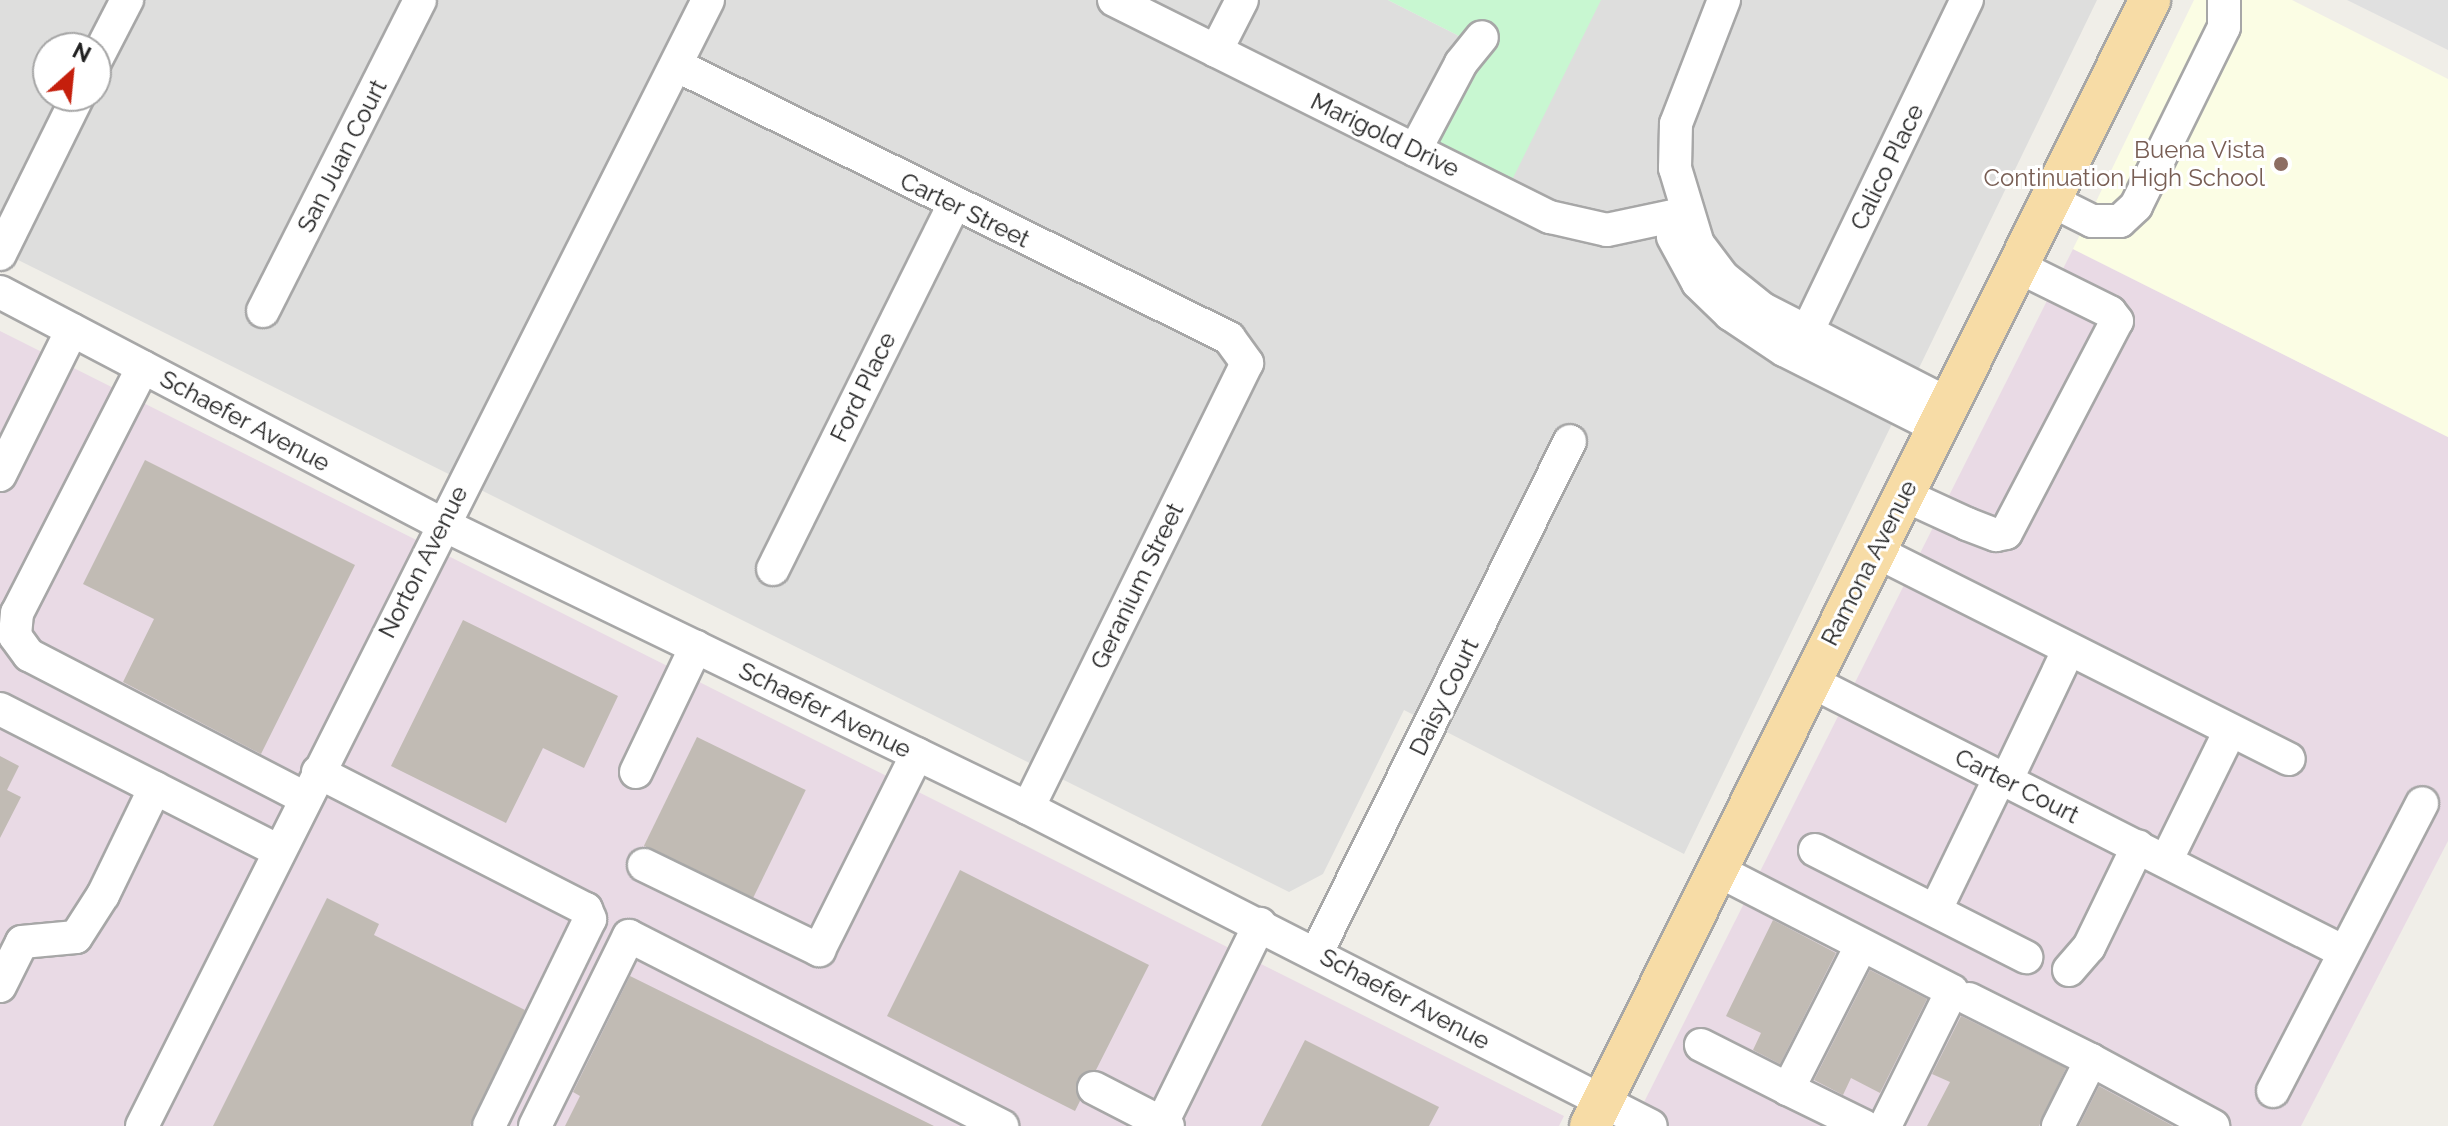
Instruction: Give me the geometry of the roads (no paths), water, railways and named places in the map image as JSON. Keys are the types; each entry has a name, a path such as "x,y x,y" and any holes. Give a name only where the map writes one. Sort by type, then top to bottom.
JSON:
{"main road":[{"name":"Ramona Avenue","path":"1596,1114 2150,0"}],"street":[{"path":"110,32 127,0"},
{"name":"San Juan Court","path":"263,311 420,0"},
{"name":"Norton Avenue","path":"142,1126 708,0"},
{"name":"Marigold Drive","path":"1114,0 1550,217 1607,230 1676,216"},
{"path":"1216,51 1242,0"},
{"path":"1724,0 1676,124 1676,216 1698,283 1730,314 1784,350 1943,415"},
{"name":"Calico Place","path":"1806,334 1967,0"},
{"path":"2050,200 2092,221 2120,221 2136,206 2224,27 2224,0"},
{"path":"1415,150 1461,63 1482,37"},
{"name":"Carter Street","path":"676,65 954,205 1229,338 1247,363"},
{"path":"0,254 70,112"},
{"name":"Ford Place","path":"773,569 954,205"},
{"path":"1676,216 1723,277 1806,334 1943,415"},
{"path":"1904,495 1996,535 2006,533 2117,321 2110,312 2017,266"},
{"name":"Schaefer Avenue","path":"0,292 442,524 1317,952 1596,1114 1651,1126"},
{"path":"0,475 72,330"},
{"name":"Geranium Street","path":"1028,808 1247,363"},
{"path":"143,367 17,613 15,636 29,655 586,909 590,919 489,1126"},
{"name":"Daisy Court","path":"1317,952 1570,441"},
{"path":"1875,551 2289,759"},
{"path":"636,772 696,647"},
{"path":"1936,909 2069,649"},
{"name":"Carter Court","path":"1810,681 2344,952"},
{"path":"0,709 279,851"},
{"path":"2166,861 2230,731"},
{"path":"644,865 819,950 917,754"},
{"path":"0,986 22,942 76,937 103,895 155,788"},
{"path":"2273,1091 2422,803"},
{"path":"2069,970 2089,947 2138,846"},
{"path":"1815,850 2026,957"},
{"path":"1717,870 1952,991 1885,1126"},
{"path":"1094,1088 1165,1124 1260,924"},
{"path":"535,1126 629,936 1002,1126"},
{"path":"1788,1089 1861,946"},
{"path":"1969,999 2091,1060 2178,1118 2213,1126"},
{"path":"1701,1045 1864,1126"},
{"path":"2058,1126 2091,1060"}],"place":[{"name":"Buena Vista Continuation High School","path":"2281,164"}]}
